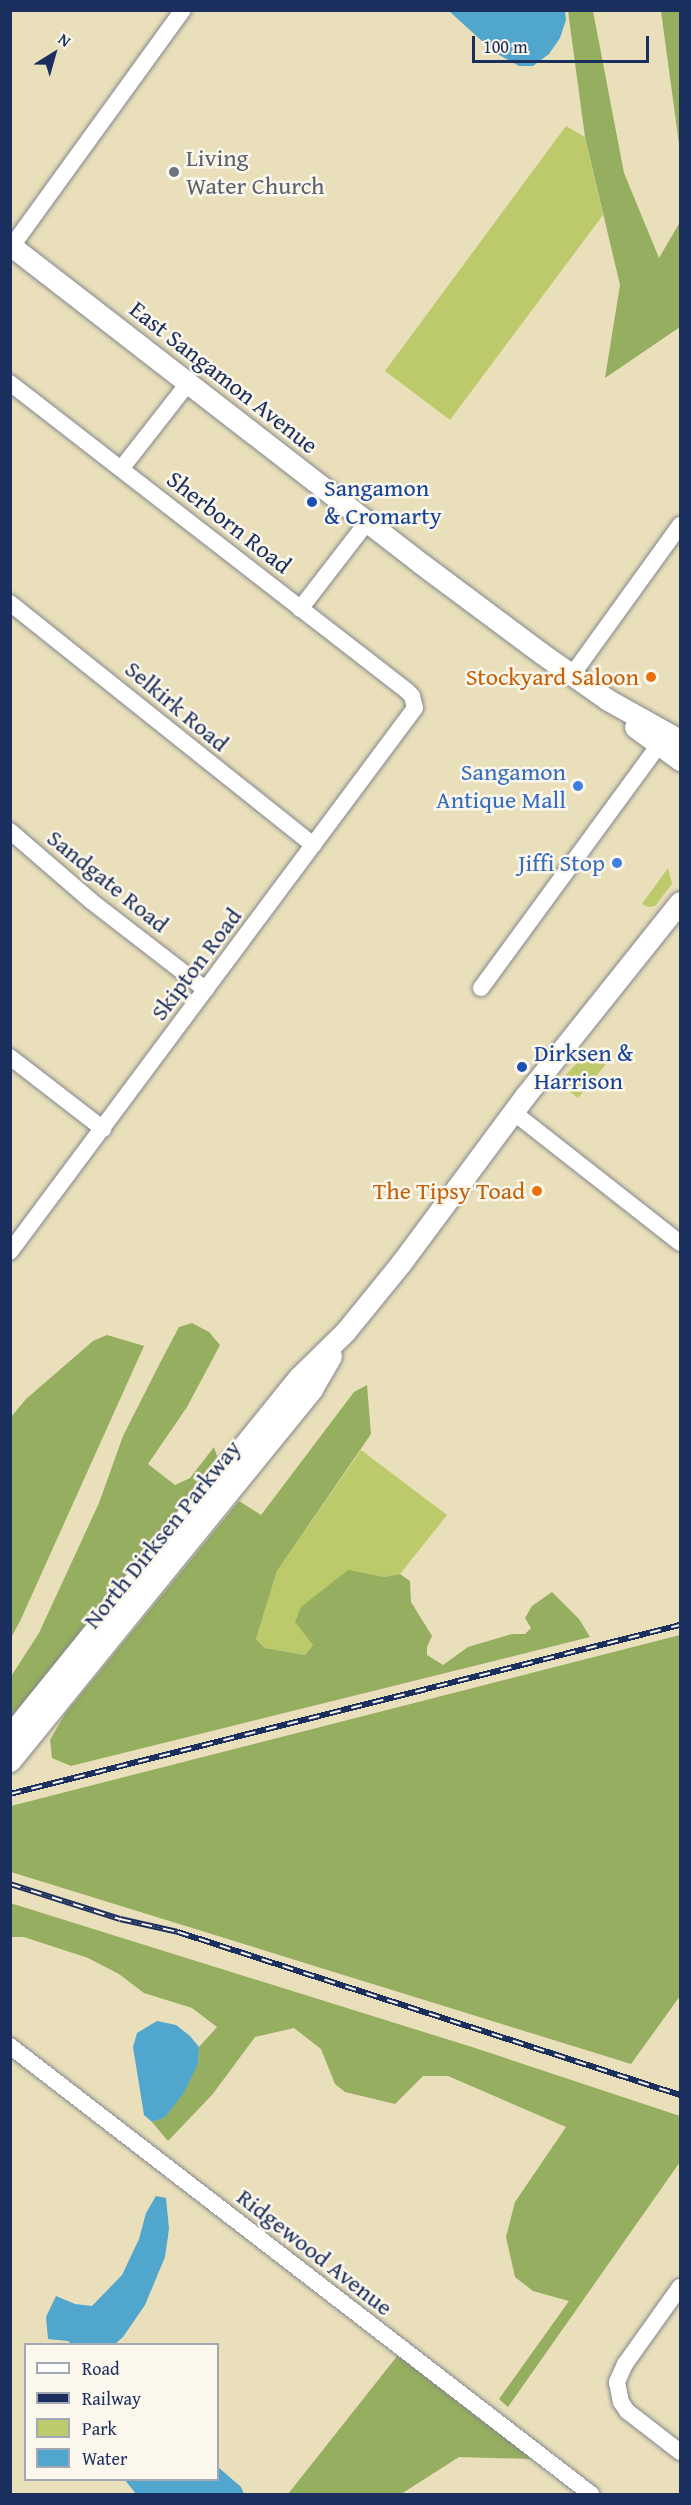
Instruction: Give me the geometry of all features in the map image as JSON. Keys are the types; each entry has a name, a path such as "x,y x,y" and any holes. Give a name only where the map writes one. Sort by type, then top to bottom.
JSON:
{"main road":[{"name":"East Sangamon Avenue","path":"11,245 368,521 572,675 608,700 681,740"},
{"name":"East Sangamon Avenue","path":"608,700 641,733 681,760"},
{"path":"641,733 646,749 681,774"},
{"name":"North Dirksen Parkway","path":"10,1735 298,1378 345,1332 406,1256 513,1112 681,902"},
{"path":"658,929 668,931 681,927"},
{"name":"North Dirksen Parkway","path":"10,1761 312,1389 345,1332"}],"street":[{"path":"11,245 183,10"},
{"path":"121,469 189,382"},
{"name":"Sherborn Road","path":"10,383 407,691 414,702"},
{"path":"300,609 368,521"},
{"path":"572,675 681,525"},
{"name":"Selkirk Road","path":"10,603 313,845"},
{"name":"Skipton Road","path":"10,1252 409,717 415,708 414,702"},
{"path":"481,988 652,754"},
{"name":"Sandgate Road","path":"10,831 91,901 206,990"},
{"path":"10,1057 103,1129"},
{"path":"513,1112 681,1243"},
{"name":"Ridgewood Avenue","path":"10,2046 591,2494"},
{"path":"678,2295 624,2364 617,2382 621,2402 627,2411 681,2452"}],"green space":[{"path":"568,11 593,11 624,173 659,258 680,222 680,327 605,378 620,285 585,137"},
{"path":"661,11 680,11 680,151"},
{"path":"566,126 585,137 603,215 450,420 385,371"},
{"path":"668,868 672,884 655,906 648,907 642,904"},
{"path":"586,1053 595,1054 606,1064 578,1098 563,1087 562,1079"},
{"path":"192,1323 209,1332 220,1345 187,1407 148,1464 175,1485 190,1478 214,1447 218,1459 11,1720 10,1678 39,1633 99,1503 123,1436 161,1361 179,1327"},
{"path":"107,1335 144,1346 11,1638 11,1417 26,1399 93,1341"},
{"path":"367,1385 371,1434 277,1571 256,1639 265,1648 305,1655 313,1645 295,1622 301,1607 348,1570 384,1577 400,1574 410,1581 411,1602 432,1636 427,1647 427,1655 443,1665 468,1647 512,1634 525,1634 531,1628 525,1618 532,1606 552,1592 579,1619 590,1637 71,1766 52,1758 50,1740 65,1714 239,1501 261,1515 354,1392"},
{"path":"361,1450 447,1515 400,1574 384,1577 368,1575 305,1655 265,1648 256,1639 277,1571"},
{"path":"680,1635 680,1996 631,2064 11,1872 11,1806"},
{"path":"10,1903 472,2047 680,2116 680,2162 508,2407 499,2399 569,2301 533,2291 515,2277 506,2237 515,2202 566,2127 448,2076 423,2076 395,2104 345,2092 335,2084 321,2049 294,2028 255,2037 212,2095 168,2141 152,2122 164,2118 198,2064 199,2047 217,2027 192,2008 144,1993 119,1974 88,1958 24,1937 11,1937"},
{"path":"398,2355 532,2459 459,2457 401,2494 288,2494"}],"water":[{"path":"449,11 565,11 566,20 560,38 549,54 533,66 519,66 494,52"},
{"path":"157,2021 176,2025 199,2047 198,2064 183,2094 164,2118 152,2122 144,2115 133,2047 137,2033"},
{"path":"156,2196 166,2198 169,2229 165,2257 145,2305 123,2337 116,2343 70,2343 48,2339 46,2317 56,2296 75,2304 92,2306 122,2275 139,2239 146,2213"},
{"path":"219,2468 241,2487 244,2494 136,2494 126,2481 219,2481"}],"railway":[{"path":"10,1794 680,1625"},
{"path":"10,1884 120,1919 178,1932 680,2095"}],"place":[{"name":"Living Water Church","path":"174,172"},
{"name":"Sangamon & Cromarty","path":"312,502"},
{"name":"Stockyard Saloon","path":"651,677"},
{"name":"Sangamon Antique Mall","path":"578,786"},
{"name":"Jiffi Stop","path":"617,863"},
{"name":"Dirksen & Harrison","path":"522,1067"},
{"name":"The Tipsy Toad","path":"537,1191"}]}
